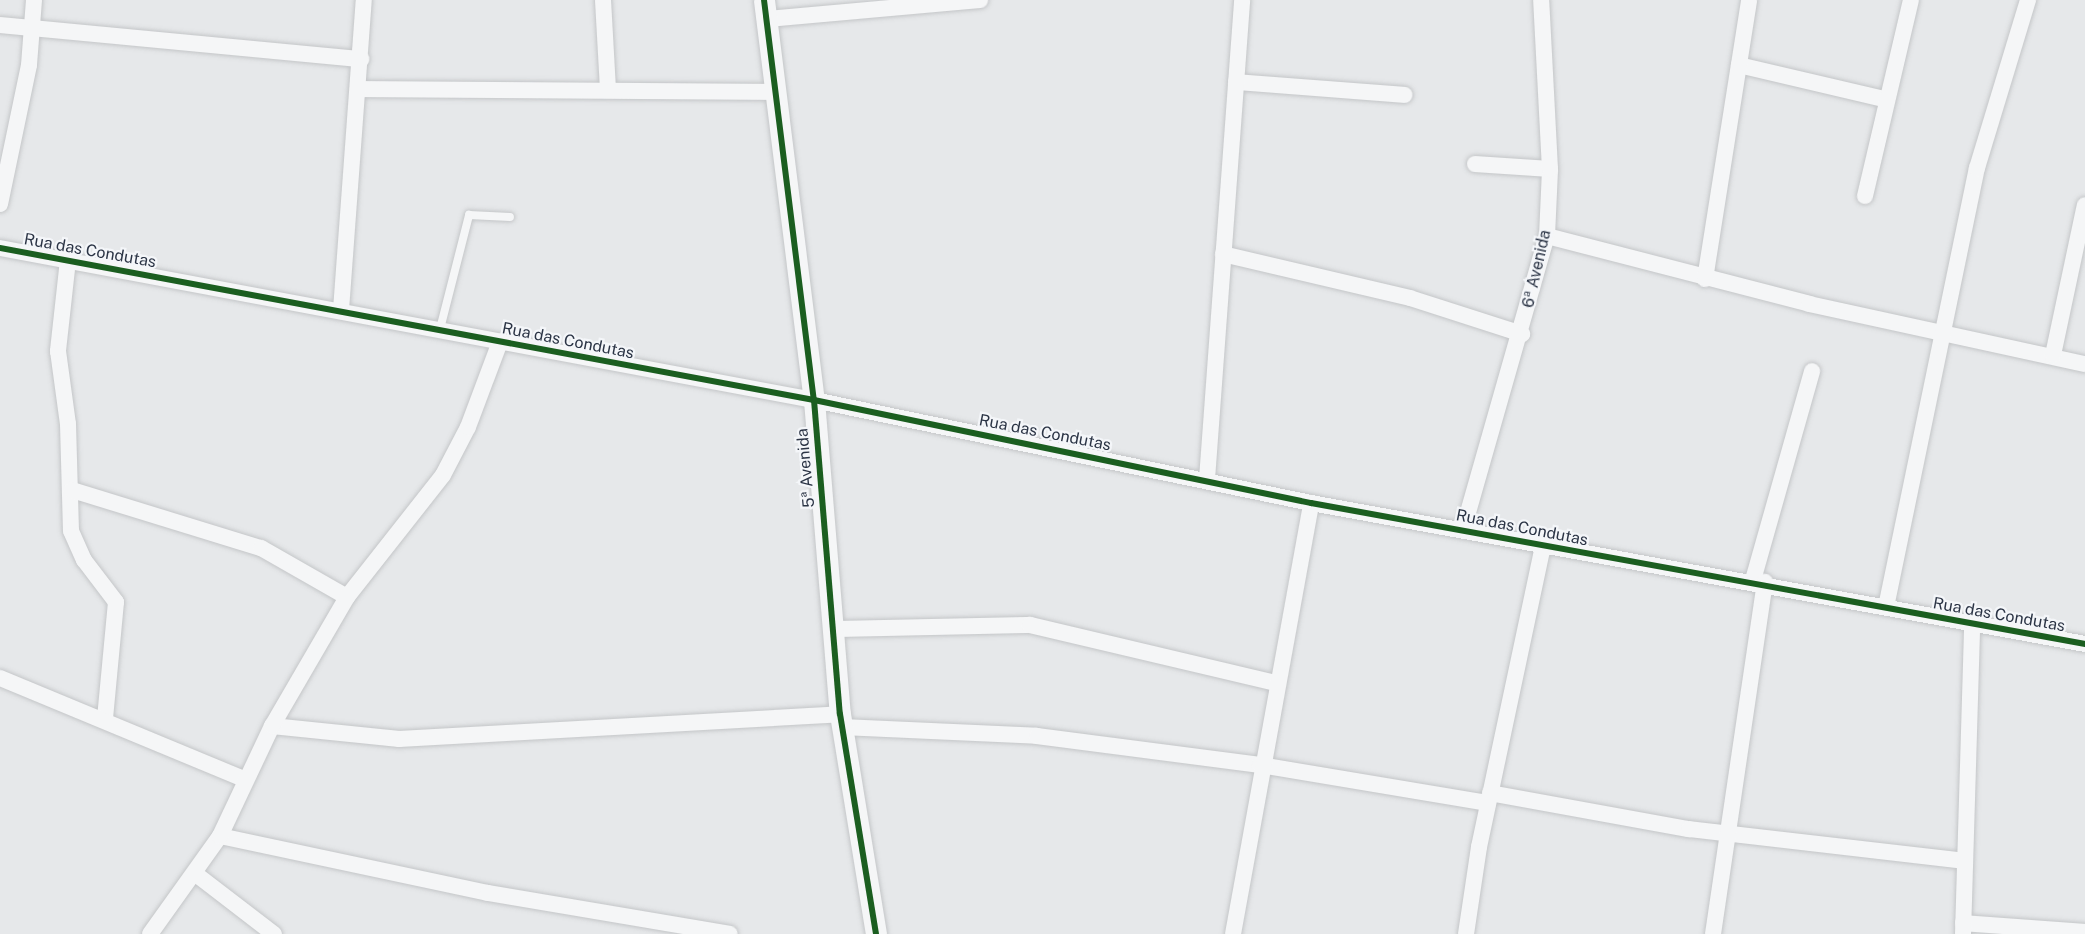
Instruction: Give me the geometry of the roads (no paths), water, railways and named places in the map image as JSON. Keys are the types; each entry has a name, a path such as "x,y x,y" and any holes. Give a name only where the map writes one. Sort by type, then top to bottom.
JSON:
{"street":[{"path":"0,204 34,28 34,0"},
{"path":"341,310 362,58 364,0"},
{"path":"603,0 608,90"},
{"path":"765,9 980,0"},
{"path":"1207,479 1242,0"},
{"name":"6ª Avenida","path":"1462,530 1522,334 1547,236 1550,169 1541,0"},
{"path":"1705,279 1749,0"},
{"path":"1865,196 1884,99 1911,0"},
{"path":"1886,607 1977,168 2028,0"},
{"name":"5ª Avenida","path":"765,9 814,400 841,720 876,934"},
{"path":"0,25 362,58"},
{"path":"1739,65 1884,99"},
{"path":"1236,82 1405,95"},
{"path":"359,89 777,92"},
{"path":"1475,164 1550,169"},
{"path":"2053,356 2085,205"},
{"path":"1547,236 1705,279 1941,334 2085,364"},
{"name":"Rua das Condutas","path":"0,248 814,400 1207,479 1311,503 1543,547 1759,581 1972,626 2085,644"},
{"path":"1223,254 1410,298 1522,334"},
{"path":"68,260 58,351 72,490 71,531 78,550 116,602 105,719"},
{"path":"150,934 197,875 220,836 244,779 272,726 347,597 443,475 468,427 500,342"},
{"path":"1713,934 1759,581 1812,371"},
{"path":"72,490 261,548 347,597"},
{"path":"1233,934 1260,765 1311,503"},
{"path":"1466,934 1489,798 1543,547"},
{"path":"833,629 1030,626 1275,683"},
{"path":"1972,626 1963,928 2085,932"},
{"path":"0,678 105,719 244,779"},
{"path":"272,726 399,740 841,720 986,731 1260,765 1727,833 1964,861"},
{"path":"220,836 477,891 730,934"},
{"path":"197,875 257,916 274,934"}],"lane":[{"path":"440,329 469,215 510,217"}]}
